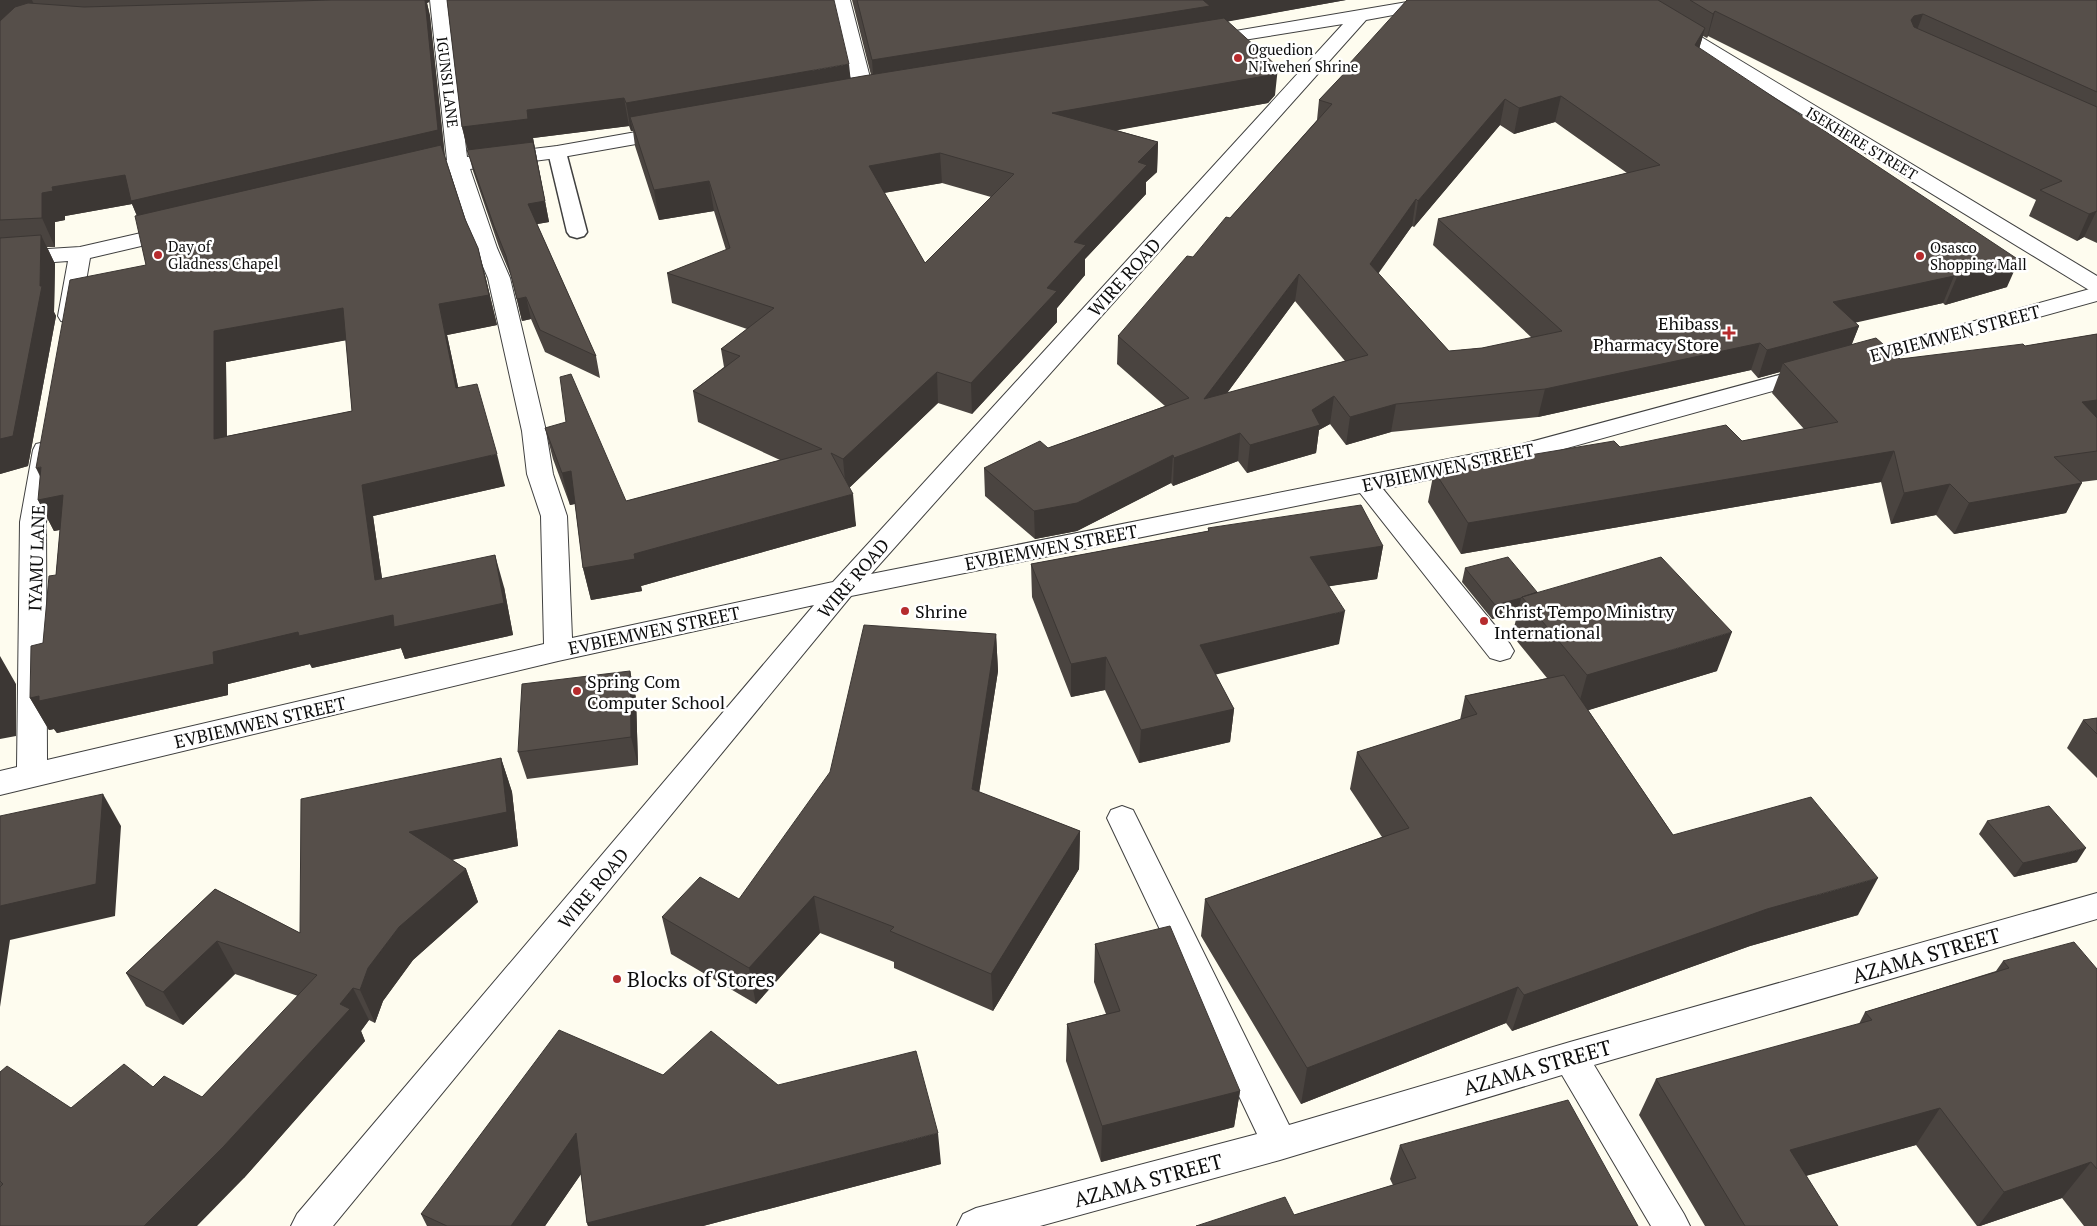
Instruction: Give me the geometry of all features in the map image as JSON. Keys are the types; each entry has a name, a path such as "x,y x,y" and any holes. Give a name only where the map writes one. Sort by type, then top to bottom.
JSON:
{"street":[{"path":"841,0 865,97"},
{"path":"1186,44 1448,0"},
{"name":"ISEKHERE STREET","path":"1628,0 2097,285"},
{"name":"IGUNSI LANE","path":"433,6 458,164 486,248 499,278 534,431 540,474 554,516 558,652"},
{"name":"WIRE ROAD","path":"310,1226 842,589 1360,16"},
{"path":"390,180 458,164 557,152 692,128"},
{"path":"0,259 80,254 196,226"},
{"path":"65,340 80,254"},
{"name":"EVBIEMWEN STREET","path":"0,784 558,652 842,589 1520,454 2097,294"},
{"name":"IYAMU LANE","path":"32,776 33,522 50,426"},
{"path":"1366,484 1500,651"},
{"path":"1122,818 1280,1144"},
{"name":"AZAMA STREET","path":"976,1226 1280,1144 1570,1057 2097,906"},
{"path":"1570,1057 1671,1226"}],"lane":[{"path":"557,152 577,232"}],"building":[{"path":"331,0 425,0 438,130 131,201 125,175 52,187 53,191 42,193 42,218 0,220 0,21 15,7 28,3 84,7"},
{"path":"447,0 834,0 849,64 626,103 624,98 527,110 528,119 462,127"},
{"path":"857,0 1203,0 1210,6 872,60"},
{"path":"1407,0 1658,0 1705,28 1695,45 2019,260 1957,277 1954,276 1833,302 1859,326 1767,350 1760,343 1545,389 1396,404 1350,417 1334,396 1312,410 1320,425 1250,445 1240,433 1174,458 1173,455 1077,503 1034,511 984,468 1040,441 1048,448 1189,398 1118,336 1187,256 1193,257 1226,217 1230,218 1332,104 1319,100 1354,63 1349,64","holes":["1561,96 1660,165 1438,219 1562,331 1482,348 1449,351 1370,264 1416,199 1418,201 1505,99 1519,108","1299,274 1368,355 1204,399"]},
{"path":"1690,0 2097,0 2097,92 1923,14 1914,16 1911,20 1914,27 2097,107 2097,211 2089,214 2040,190 2062,181 1715,11 1713,14"},
{"path":"1224,18 1278,67 1271,75 1052,113 1158,142 1138,162 1147,165 1074,242 1086,245 1047,288 1057,291 971,383 937,372 843,459 831,453 853,494 634,554 635,559 583,568 571,471 562,473 545,428 566,422 560,377 571,374 626,501 822,449 693,391 740,356 721,349 774,308 667,273 730,248 709,181 654,190 630,117 863,76","holes":["940,153 1014,174 925,263 869,166"]},
{"path":"533,142 545,201 528,204 596,356 540,330 526,297 517,299 506,256 467,150"},
{"path":"441,145 465,219 478,248 489,295 439,304 456,388 477,384 497,454 362,485 375,580 495,555 504,603 394,627 393,615 299,636 298,632 213,652 214,664 39,701 39,696 30,698 31,646 43,643 49,576 56,575 63,495 38,500 41,467 36,468 70,280 146,265 135,216","holes":["343,308 352,411 214,439 214,331"]},
{"path":"41,235 40,286 42,286 13,436 0,439 0,238"},
{"path":"2097,334 2097,400 2082,402 2097,418 2097,451 2054,457 2082,483 1969,503 1950,484 1904,493 1894,451 1468,523 1434,471 1614,441 1620,447 1726,425 1742,441 1838,422 1783,363 1876,338 1900,359 2023,344 2025,346"},
{"path":"1361,505 1383,546 1310,557 1345,611 1200,645 1234,709 1141,730 1106,657 1071,664 1031,564 1209,531 1208,528"},
{"path":"1508,557 1537,592 1495,605 1465,568"},
{"path":"1661,557 1732,632 1587,675 1522,597"},
{"path":"864,625 996,634 972,789 1080,831 991,974 890,931 894,927 814,896 749,968 662,917 700,877 739,899 830,772"},
{"path":"630,671 631,737 518,752 522,684"},
{"path":"1564,675 1673,835 1811,797 1878,878 1767,909 1524,995 1518,987 1307,1068 1205,899 1409,828 1357,752 1477,714 1465,696"},
{"path":"2097,718 2097,734 2083,720"},
{"path":"501,758 507,812 409,832 466,869 399,927 368,968 360,990 353,988 340,1004 350,1009 224,1146 144,1226 0,1226 0,1187 3,1184 0,1181 0,1072 7,1066 71,1108 124,1064 153,1087 164,1076 202,1097 317,975 217,941 163,992 126,973 215,889 300,933 301,799"},
{"path":"103,794 96,884 0,906 0,816"},
{"path":"2049,806 2086,848 2023,863 1987,821"},
{"path":"1170,926 1240,1091 1102,1126 1067,1024 1120,1011 1095,944"},
{"path":"2074,942 2097,969 2097,1169 2091,1162 2004,1192 1940,1108 1790,1150 1838,1226 1745,1226 1656,1079 1872,1020 1865,1012 2009,968 2003,961"},
{"path":"559,1030 663,1075 711,1031 778,1085 916,1051 938,1133 587,1223 576,1133 511,1226 447,1226 421,1214"},
{"path":"1568,1100 1638,1226 1196,1226 1285,1197 1294,1215 1416,1178 1400,1145"}],"place":[{"name":"Oguedion N'Iwehen Shrine","path":"1238,58"},
{"name":"Day of Gladness Chapel","path":"158,255"},
{"name":"Osasco Shopping Mall","path":"1920,256"},
{"name":"Ehibass Pharmacy Store","path":"1729,333"},
{"name":"Shrine","path":"905,611"},
{"name":"Christ Tempo Ministry International","path":"1484,621"},
{"name":"Spring Com Computer School","path":"577,691"},
{"name":"Blocks of Stores","path":"617,979"}]}
